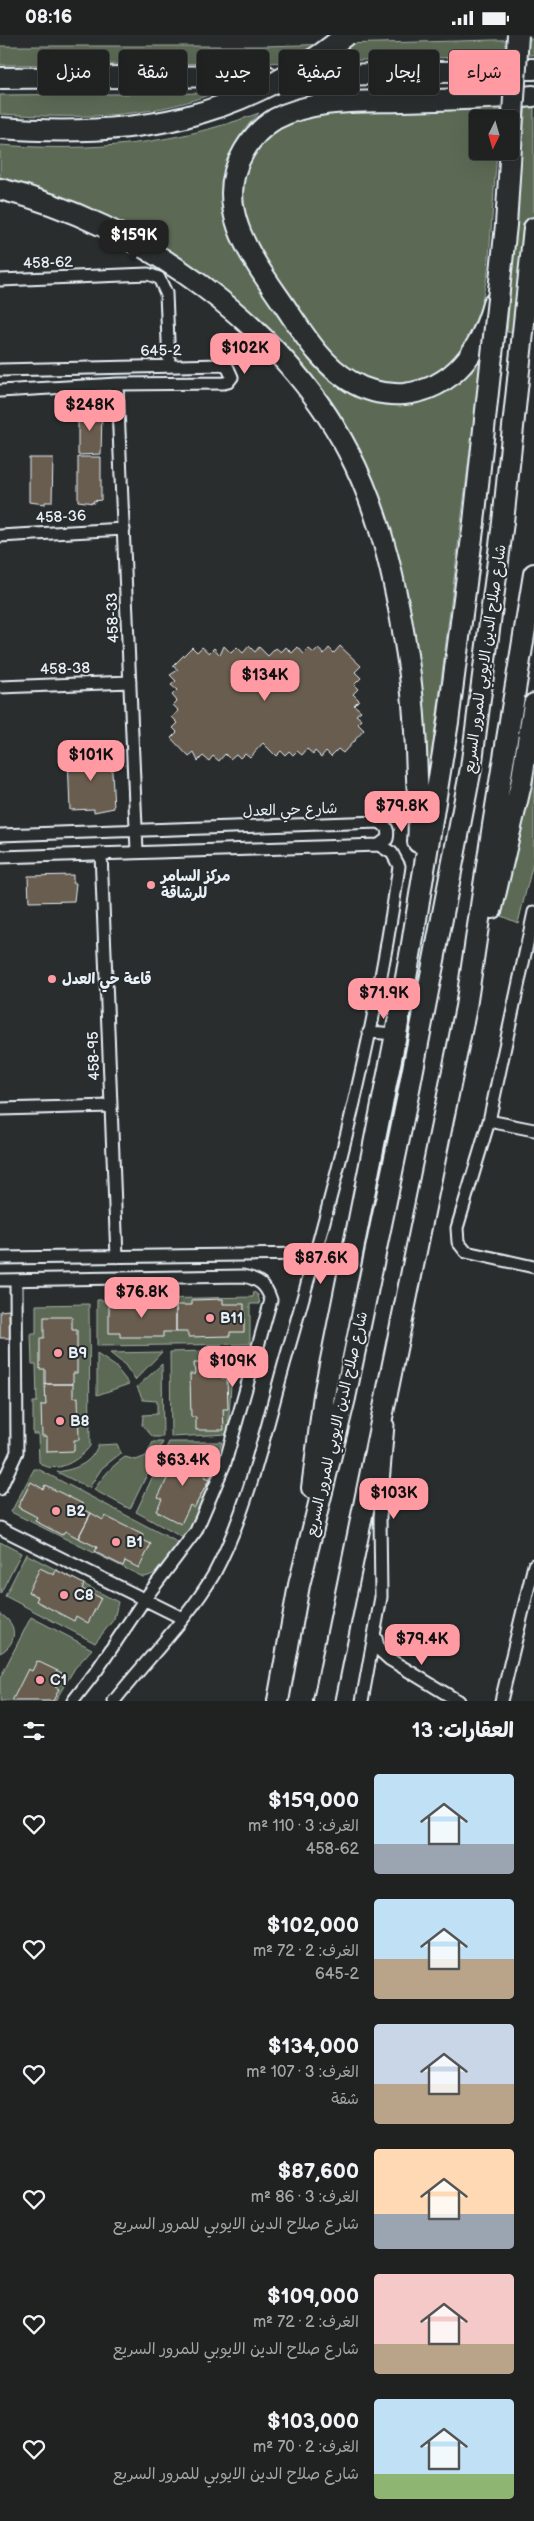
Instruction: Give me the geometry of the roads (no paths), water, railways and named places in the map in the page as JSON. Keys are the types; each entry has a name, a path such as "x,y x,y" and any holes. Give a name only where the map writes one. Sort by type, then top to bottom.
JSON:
{"highway":[{"path":"0,128 72,131 132,129 197,115 265,88 293,72 346,35"},
{"path":"299,1585 324,1395 396,1034 448,722 474,522 502,269 518,35"},
{"path":"359,74 522,69"},
{"path":"0,78 197,77"},
{"path":"502,269 482,339 465,363 444,381 415,393 392,394 361,387 338,372 312,346 249,251 235,221 231,199 232,184 239,159 258,132 273,121 303,107 350,102 520,97"},
{"path":"0,189 46,203 111,231 146,250 200,284 246,323 288,366 316,400 348,450 377,520 390,568 399,607 411,684 419,829 412,943"},
{"name":"شارع صلاح الدين الايوبي للمرور السريع","path":"278,1701 299,1585 350,1379 408,1095 469,777 503,522 534,228"},
{"path":"466,1007 492,825 534,574"},
{"path":"324,1701 466,1007 512,826 534,704"}],"street":[{"name":"458-62","path":"0,280 148,274 159,278 166,293 169,365"},
{"name":"645-2","path":"0,370 223,365 228,368 232,377 228,382 224,383 117,384 0,391"},
{"path":"129,367 130,384"},
{"name":"458-33","path":"117,384 137,851"},
{"name":"458-36","path":"0,535 124,529"},
{"name":"458-38","path":"0,687 130,682"},
{"name":"شارع حي العدل","path":"0,835 379,822 385,825 389,832 387,839 379,845"},
{"path":"0,857 137,851 379,845 392,853 400,867 360,1081 316,1254 245,1501 213,1574 182,1618 114,1701"},
{"name":"458-95","path":"102,853 117,1257"},
{"path":"534,912 489,1121 457,1228 458,1242 466,1251 534,1267"},
{"path":"369,1032 396,1034"},
{"path":"0,1109 111,1106"},
{"path":"489,1121 534,1130"},
{"path":"0,1258 316,1254"},
{"path":"0,1280 243,1276 259,1281 268,1291 271,1300 225,1463 196,1531 144,1599 97,1670 73,1701"},
{"path":"0,1489 14,1462 17,1446 16,1280"},
{"path":"362,1701 376,1636 382,1584 380,1517 387,1454 386,1403"},
{"path":"0,1528 182,1618"},
{"path":"501,1701 534,1569"},
{"path":"376,1636 380,1650 389,1659 458,1701"}],"place":[{"name":"مركز السامر للرشاقة","path":"151,885"},
{"name":"قاعة حي العدل","path":"52,979"},
{"name":"B11","path":"210,1318"},
{"name":"B9","path":"58,1353"},
{"name":"B8","path":"60,1421"},
{"name":"B2","path":"56,1511"},
{"name":"B1","path":"116,1542"},
{"name":"C8","path":"64,1595"},
{"name":"C1","path":"40,1680"}]}
